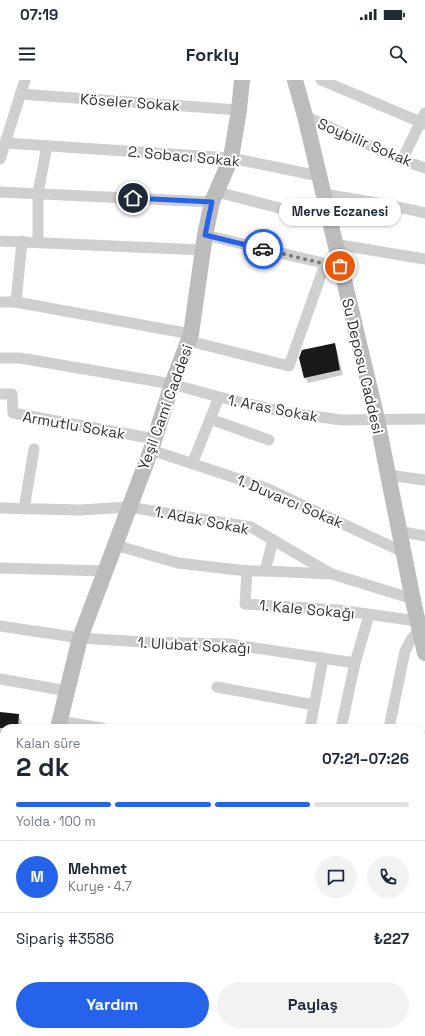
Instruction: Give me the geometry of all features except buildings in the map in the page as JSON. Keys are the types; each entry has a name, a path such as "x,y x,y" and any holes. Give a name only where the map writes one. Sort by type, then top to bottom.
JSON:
{"main road":[{"name":"Yeşil Cami Caddesi","path":"59,724 80,638 153,445 172,384 190,338 203,242 214,197 231,158 239,110 242,80"},
{"name":"Su Deposu Caddesi","path":"295,80 330,221 334,244 332,265 377,419 403,552 417,602 425,653"}],"street":[{"path":"0,159 25,80"},
{"path":"322,80 424,120 402,160"},
{"name":"Köseler Sokak","path":"20,94 239,110"},
{"name":"Soybilir Sokak","path":"305,116 402,160 425,168"},
{"name":"2. Sobacı Sokak","path":"5,143 231,158 319,176"},
{"path":"38,242 38,193 47,146"},
{"path":"0,192 214,197 330,221"},
{"path":"324,194 425,213"},
{"path":"0,241 203,242 332,265 289,366 190,338 16,302 0,302"},
{"path":"16,302 22,242"},
{"path":"334,244 425,260"},
{"name":"1. Aras Sokak","path":"0,358 20,358 172,384 219,397 284,412 334,419 425,419"},
{"name":"Armutlu Sokak","path":"0,394 12,394 13,413 153,445"},
{"path":"192,464 219,397"},
{"path":"210,419 269,440"},
{"name":"1. Duvarcı Sokak","path":"153,445 192,464 266,488 403,552"},
{"path":"24,509 34,449"},
{"path":"388,475 425,480"},
{"name":"1. Adak Sokak","path":"0,508 80,510 129,507 251,526 332,574"},
{"path":"399,531 425,536"},
{"path":"265,571 273,540"},
{"path":"115,545 178,563 247,571 332,574 417,602"},
{"path":"0,568 106,571"},
{"name":"1. Kale Sokağı","path":"247,571 245,604 339,610 369,614 420,627"},
{"path":"342,724 355,663 369,614"},
{"name":"1. Ulubat Sokağı","path":"0,626 80,638 143,642 229,644 355,663"},
{"path":"390,724 405,651 420,627"},
{"path":"311,724 323,658"},
{"path":"0,679 67,691"},
{"path":"217,687 314,705"}],"way so far":[{"path":"263,249 325,264 340,266"}],"place":[{"name":"Merve Eczanesi","path":"340,266"}],"route":[{"path":"133,198 212,202 205,235 263,249"}]}
